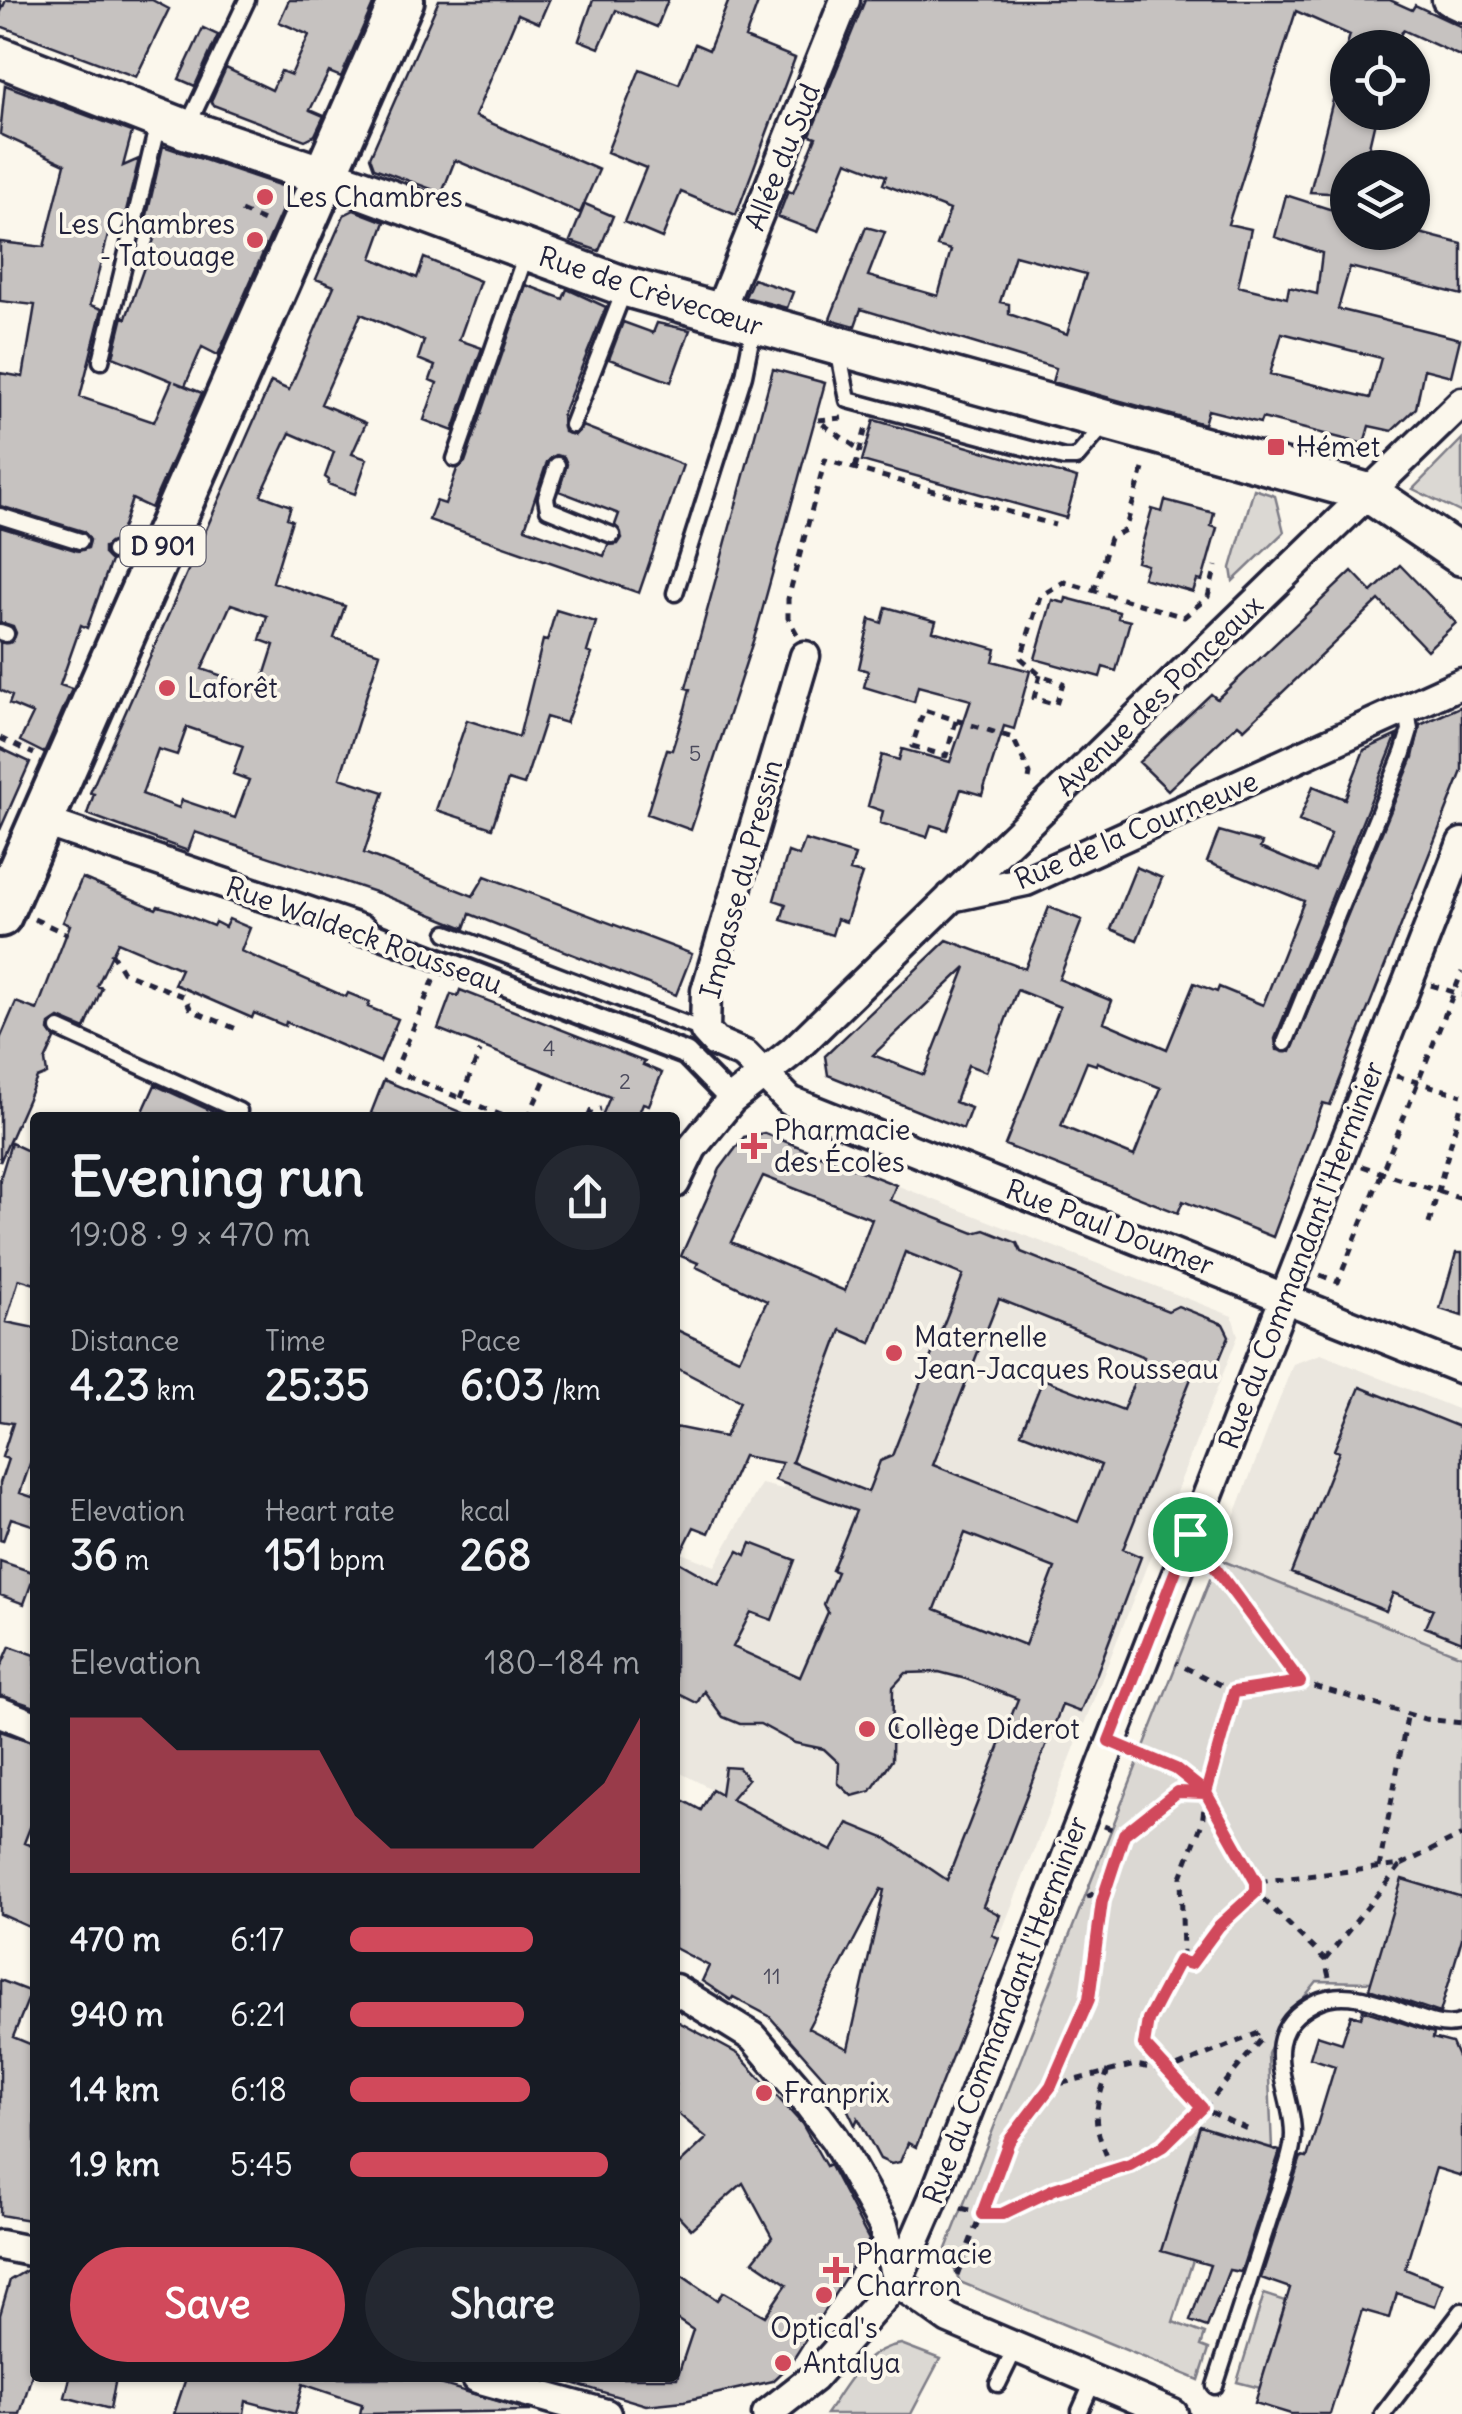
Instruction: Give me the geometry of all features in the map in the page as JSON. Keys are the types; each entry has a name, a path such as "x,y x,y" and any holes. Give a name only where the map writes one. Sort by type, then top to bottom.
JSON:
{"main road":[{"name":"D 901","path":"0,915 402,0"},
{"name":"Rue de Crèvecœur","path":"0,57 172,124 626,287 1369,493"},
{"path":"1369,493 1462,556"}],"street":[{"name":"Allée du Sud","path":"736,320 845,0"},
{"path":"1447,0 1462,7"},
{"name":"Avenue des Ponceaux","path":"950,898 1462,402"},
{"name":"Impasse du Pressin","path":"764,1077 745,1055 715,1042 705,1031 706,990 804,656"},
{"name":"Rue de la Courneuve","path":"950,898 1026,881 1462,683"},
{"name":"Rue Waldeck Rousseau","path":"42,820 362,930 686,1054 745,1055"},
{"name":"Rue du Commandant l'Herminier","path":"768,2414 813,2378 897,2282 936,2192 1462,842"},
{"path":"680,1173 692,1148 731,1100 764,1077 950,898"},
{"name":"Rue Waldeck Rousseau","path":"686,1054 731,1100"},
{"name":"Rue Paul Doumer","path":"764,1077 790,1102 1462,1369"},
{"path":"0,1712 30,1724"},
{"path":"680,1992 753,2038 796,2087 834,2138 883,2224 897,2282 950,2319 1166,2413"},
{"path":"1,2248 30,2251"},
{"path":"491,2382 606,2414"}],"lane":[{"path":"101,361 172,124 247,0"},
{"path":"455,458 526,252"},
{"path":"572,425 626,287"},
{"path":"675,593 744,375 736,320"},
{"path":"838,348 848,400 871,411 1064,458 1076,458 1106,422"},
{"path":"556,465 546,498 548,509 612,534"},
{"path":"0,516 80,541"},
{"path":"114,552 155,564"},
{"path":"1285,1043 1403,753 1410,730 1407,709"},
{"path":"446,933 705,1031"},
{"path":"59,1030 239,1112"},
{"path":"1216,2386 1293,2143 1279,2056 1287,2028 1318,2001 1353,1994 1434,2021 1456,2026 1462,2022"},
{"path":"1383,2414 1462,2311"},
{"path":"998,2384 1016,2347"},
{"path":"1080,2411 1094,2379"}],"path":[{"path":"855,468 871,411 816,420 860,450"},
{"path":"1094,591 1110,538 1125,530 1153,435"},
{"path":"804,656 788,618 788,600 826,460 1055,526"},
{"path":"1040,676 1034,698 1056,705 1062,682 1040,676 1021,658 1040,596 1064,582 1184,617 1204,603 1216,566"},
{"path":"956,721 946,756 912,746 924,710 1013,738 1030,774 1027,798"},
{"path":"111,952 123,972 185,997 191,1010 239,1030"},
{"path":"442,963 395,1071 494,1112"},
{"path":"1298,1266 1338,1282 1462,972"},
{"path":"462,1098 480,1052"},
{"path":"1374,1069 1462,1098 1429,1224"},
{"path":"531,1112 546,1077"},
{"path":"590,1112 601,1109"},
{"path":"1340,1159 1462,1199"},
{"path":"1190,1534 1300,1682"},
{"path":"1176,1663 1234,1692 1300,1682 1424,1719 1462,1722"},
{"path":"1234,1692 1206,1793 1202,1823 1181,1877 1180,1906 1185,1932 1179,1961 1148,2020 1144,2045 1202,2108 1246,2129"},
{"path":"1379,1868 1408,1712"},
{"path":"1109,1741 1176,1769 1206,1793 1256,1882 1256,1892 1325,1960 1401,1866"},
{"path":"957,2275 1009,2141 1051,2086 1089,1999 1099,1900 1124,1834 1177,1792 1206,1793"},
{"path":"1256,1882 1401,1866 1462,1835"},
{"path":"1179,1961 1191,1964 1219,1926 1256,1892"},
{"path":"961,2208 1002,2214 1067,2184 1113,2172 1163,2146 1202,2108 1274,2025 1168,2072 1135,2064 1051,2086"},
{"path":"1108,2070 1095,2133 1113,2172"}],"shaded area":[{"path":"1462,439 1462,513 1413,489"},
{"path":"1254,489 1275,496 1284,532 1233,581 1231,568"},
{"path":"896,1185 1232,1316 1238,1336 999,1938 680,1773 680,1555 715,1566 761,1484 783,1489"},
{"path":"1321,1354 1462,1411 1462,1656 1218,1559 1293,1364"},
{"path":"1218,1559 1462,1656 1462,1897 1371,1982 1317,1981 1279,2029 1268,2054 1272,2148 1199,2127 1162,2250 1193,2260 1173,2322 1205,2334 1201,2346 1209,2349 1199,2380 960,2282 946,2249"},
{"path":"1264,2294 1286,2301 1260,2388 1237,2382"},
{"path":"901,2344 940,2359 911,2414 826,2414 866,2361"}],"building":[{"path":"0,0 2,9 6,0 152,0 169,9 136,77 0,26"},
{"path":"289,0 375,0 341,77 329,72 310,110 324,116 315,135 305,140 211,101 226,68 272,90 281,71 291,75 309,35 279,22"},
{"path":"439,0 549,0 539,23 518,14 475,116 599,170 580,213 455,160 442,193 374,168 370,157"},
{"path":"593,0 668,0 657,27 616,10 599,48 579,40"},
{"path":"729,0 759,0 745,38 795,58 736,215 681,192 662,238 624,222 646,168 607,152 640,69 679,84 695,44 709,50"},
{"path":"865,0 1390,0 1412,10 1415,5 1462,27 1462,57 1430,42 1430,30 1339,30 1296,11 1228,224 1251,229 1238,286 1287,298 1289,287 1317,294 1322,253 1275,237 1286,195 1330,209 1330,250 1430,250 1430,236 1462,244 1462,295 1350,267 1338,309 1460,339 1451,376 1424,369 1416,408 1392,431 1369,426 1364,444 1262,418 1260,423 1208,410 1204,424 1052,382 1056,368 861,309 855,326 830,319 866,227 885,232 868,276 938,296 951,250 937,246 950,210 883,184 886,176 847,161 818,232 778,217 788,191 793,193 816,137 810,135","holes":["1015,255 1086,274 1067,334 1009,314 1009,304 1000,302","1282,333 1381,358 1370,398 1270,374"]},
{"path":"203,28 218,35 195,86 179,79"},
{"path":"5,85 132,132 123,166 139,159 124,219 113,216 90,305 102,309 80,397 154,422 172,381 113,357 123,316 126,318 158,228 145,224 163,146 288,188 290,192 218,355 202,347 185,386 175,382 202,393 151,508 132,499 118,541 104,547 104,554 111,561 87,628 81,625 60,685 72,689 44,753 20,741 33,714 9,704 12,696 0,690 0,643 12,642 16,633 13,626 0,622 0,527 78,551 88,548 90,540 83,531 0,506 0,373 23,377 35,305 0,301 0,242 44,247 65,164 0,134"},
{"path":"1330,112 1330,130 1373,130 1368,150 1330,150 1330,193 1310,192"},
{"path":"585,204 613,216 599,251 570,241"},
{"path":"354,210 385,222 372,258 417,278 424,258 480,281 459,340 482,348 453,431 424,420 437,383 430,380 435,366 418,359 424,341 361,314 321,404 366,423 352,454 367,459 355,494 328,484 325,477 334,452 290,433 261,495 291,506 287,518 292,520 273,582 345,606 334,638 380,653 340,778 384,792 364,853 473,896 485,876 692,954 676,995 470,914 465,928 381,894 195,832 188,851 87,814 94,794 90,793 271,382 289,390 334,286 316,279 344,215","holes":["231,604 267,616 260,640 274,645 260,689 202,669","187,727 243,746 233,774 249,780 235,818 182,800 179,808 142,794 158,749 177,755"]},
{"path":"753,279 793,292 787,308 745,297"},
{"path":"526,285 563,299 567,289 606,307 562,416 564,432 575,435 583,426 683,465 639,593 429,520 436,501 445,504 457,469 465,462","holes":["556,455 564,457 567,464 559,491 619,514 615,525 622,538 618,544 608,545 604,556 525,528 547,462"]},
{"path":"623,322 653,333 657,323 690,330 671,382 609,359"},
{"path":"773,369 825,383 757,629 691,830 647,814 667,749 672,750 685,709 690,689 686,688"},
{"path":"874,420 1077,478 1066,518 862,461"},
{"path":"1165,500 1214,513 1211,526 1217,528 1202,581 1197,580 1193,592 1143,578 1147,565 1137,562 1152,509 1162,512"},
{"path":"1400,565 1456,623 1427,650 1379,600 1244,729 1238,724 1168,790 1139,762 1211,694 1217,699 1352,571 1372,592"},
{"path":"1066,598 1119,612 1118,618 1130,621 1116,671 1103,667 1100,677 1035,659 1052,600 1065,603"},
{"path":"886,607 936,621 933,631 996,649 993,661 1030,671 1014,729 1004,726 982,795 961,789 947,830 931,825 927,837 880,823 883,811 868,806 882,755 899,760 902,749 950,762 971,700 918,686 914,702 864,687 868,671 859,668 870,619 882,623"},
{"path":"556,610 596,622 587,652 592,654 566,723 546,717 524,785 508,780 492,828 436,810 467,720 519,737 543,640 547,641"},
{"path":"1462,706 1462,771 1330,1105 1323,1103 1273,1237 1183,1201 1178,1213 1005,1145 1060,1007 1017,990 986,1072 968,1065 955,1102 971,1108 963,1129 828,1075 825,1056 947,940 1025,969 1049,907 1082,920 1059,979 1112,1001 1104,1022 1167,1049 1194,983 1217,992 1219,987 1263,1005 1304,901 1207,862 1219,831 1262,843 1260,848 1316,871 1331,834 1299,821 1313,786 1345,799 1364,750 1397,735 1275,1039 1277,1050 1291,1052 1413,757 1420,725","holes":["966,967 924,1075 873,1055","1087,1062 1097,1062 1161,1088 1134,1156 1061,1126"]},
{"path":"0,748 30,762 0,830"},
{"path":"805,840 855,855 850,871 862,874 846,922 837,919 832,935 781,920 786,904 774,900 788,852 799,856"},
{"path":"1136,867 1162,878 1137,940 1111,929"},
{"path":"82,878 156,909 158,906 173,910 213,926 215,922 225,927 229,919 250,928 241,951 346,997 348,993 370,1002 368,1007 398,1019 380,1062 286,1022 285,1026 254,1013 252,1018 174,984 181,969 118,942 97,986 102,988 85,1029 59,1018 50,1024 49,1031 55,1039 45,1061 47,1074 37,1078 0,1162 0,1039 16,1002 37,1010 70,925 63,922"},
{"path":"460,990 645,1062 643,1065 662,1073 649,1105 643,1103 639,1112 604,1112 610,1097 438,1029 451,994 458,996"},
{"path":"384,1080 460,1112 371,1112"},
{"path":"155,1085 214,1112 143,1112"},
{"path":"764,1133 896,1185 890,1200 974,1233 985,1230 1017,1243 1021,1252 1168,1311 1178,1306 1223,1324 1229,1336 1217,1365 1192,1376 1123,1549 1141,1557 1097,1673 1080,1712 1062,1705 983,1906 1000,1915 992,1935 999,1938 916,2147 908,2143 900,2162 891,2164 880,2159 858,2118 855,2125 842,2098 769,2016 733,1997 731,2000 702,1981 709,1966 680,1951 680,1799 701,1810 712,1789 721,1794 725,1767 739,1768 748,1779 731,1799 832,1851 848,1823 887,1839 947,1880 1018,1699 939,1672 906,1673 893,1687 892,1760 871,1791 852,1796 838,1783 839,1763 824,1749 795,1743 760,1724 740,1724 723,1717 704,1691 697,1703 680,1694 680,1563 719,1585 738,1551 746,1555 751,1543 795,1560 772,1620 751,1612 733,1647 800,1677 828,1612 824,1604 837,1572 832,1570 856,1511 775,1480 782,1463 743,1456 709,1533 694,1527 680,1555 680,1428 725,1437 740,1401 680,1370 680,1331 739,1359 767,1301 681,1256 720,1169 744,1137","holes":["763,1176 872,1219 845,1291 731,1242","905,1252 963,1275 892,1456 880,1461 868,1492 792,1462 841,1330 871,1343","999,1299 1144,1357 1123,1410 1043,1379 1021,1433 1101,1465 1078,1522 933,1465","965,1533 1055,1568 1025,1645 935,1609","881,1889 884,1890 848,2049 808,2028"]},
{"path":"11,1143 30,1152 30,1282 19,1279 6,1322 30,1327 30,1464 20,1493 30,1496 30,1524 11,1518 3,1541 0,1483 8,1459 2,1457 13,1423 0,1421 0,1179"},
{"path":"1456,1253 1462,1253 1462,1316 1440,1309"},
{"path":"1360,1387 1462,1428 1462,1642 1425,1627 1433,1609 1393,1593 1386,1611 1291,1573"},
{"path":"0,1561 30,1571 24,1604 0,1595"},
{"path":"10,1646 30,1653 30,1705 0,1695 0,1669"},
{"path":"0,1731 30,1741 30,1828 24,1843 30,1845 30,1924 0,1914"},
{"path":"1402,1879 1462,1897 1462,1938 1440,2013 1369,1989"},
{"path":"0,1980 30,1992 13,2037 30,2044 30,2220 0,2215"},
{"path":"1363,2010 1434,2033 1433,2038 1452,2043 1462,2066 1462,2176 1436,2168 1405,2269 1443,2284 1435,2306 1397,2293 1390,2318 1362,2310 1330,2414 1291,2414 1255,2403 1290,2288 1261,2278 1301,2157 1307,2158 1335,2066 1310,2058 1317,2035 1342,2043 1351,2015 1361,2018"},
{"path":"680,2023 738,2054 802,2124 826,2166 829,2164 869,2240 791,2363 772,2381 684,2401 646,2405 572,2383 680,2382 680,2369 693,2330 680,2321 680,2274 717,2300 723,2292 765,2316 787,2284 753,2261 772,2237 743,2183 691,2229 680,2217 680,2163 707,2138 680,2115"},
{"path":"1200,2126 1280,2151 1241,2272 1229,2270 1207,2327 1190,2321 1210,2265 1161,2251"},
{"path":"30,2269 30,2381 20,2414 0,2414 0,2315 10,2280"},
{"path":"69,2382 115,2382 110,2409 65,2397"},
{"path":"185,2382 433,2382 531,2411 360,2414 362,2404 303,2384 295,2414 246,2401 244,2414 174,2414"}],"place":[{"name":"Les Chambres","path":"265,197"},
{"name":"Les Chambres - Tatouage","path":"255,240"},
{"name":"Hémet","path":"1276,447"},
{"name":"Laforêt","path":"167,688"},
{"name":"Pharmacie des Écoles","path":"754,1146"},
{"name":"Maternelle Jean-Jacques Rousseau","path":"894,1353"},
{"name":"Collège Diderot","path":"867,1729"},
{"name":"Franprix","path":"764,2093"},
{"name":"Pharmacie Charron","path":"836,2270"},
{"name":"Optical's","path":"824,2295"},
{"name":"Antalya","path":"783,2363"}],"route":[{"path":"1190,1534 1109,1741 1176,1769 1206,1793 1177,1792 1124,1834 1102,1901 1089,1999 1051,2086 1009,2141 982,2214 1002,2214 1054,2189 1113,2172 1149,2156 1202,2108 1144,2045 1148,2020 1179,1961 1191,1964 1219,1926 1256,1892 1256,1882 1206,1793 1234,1692 1300,1682 1221,1570 1190,1534"}]}
